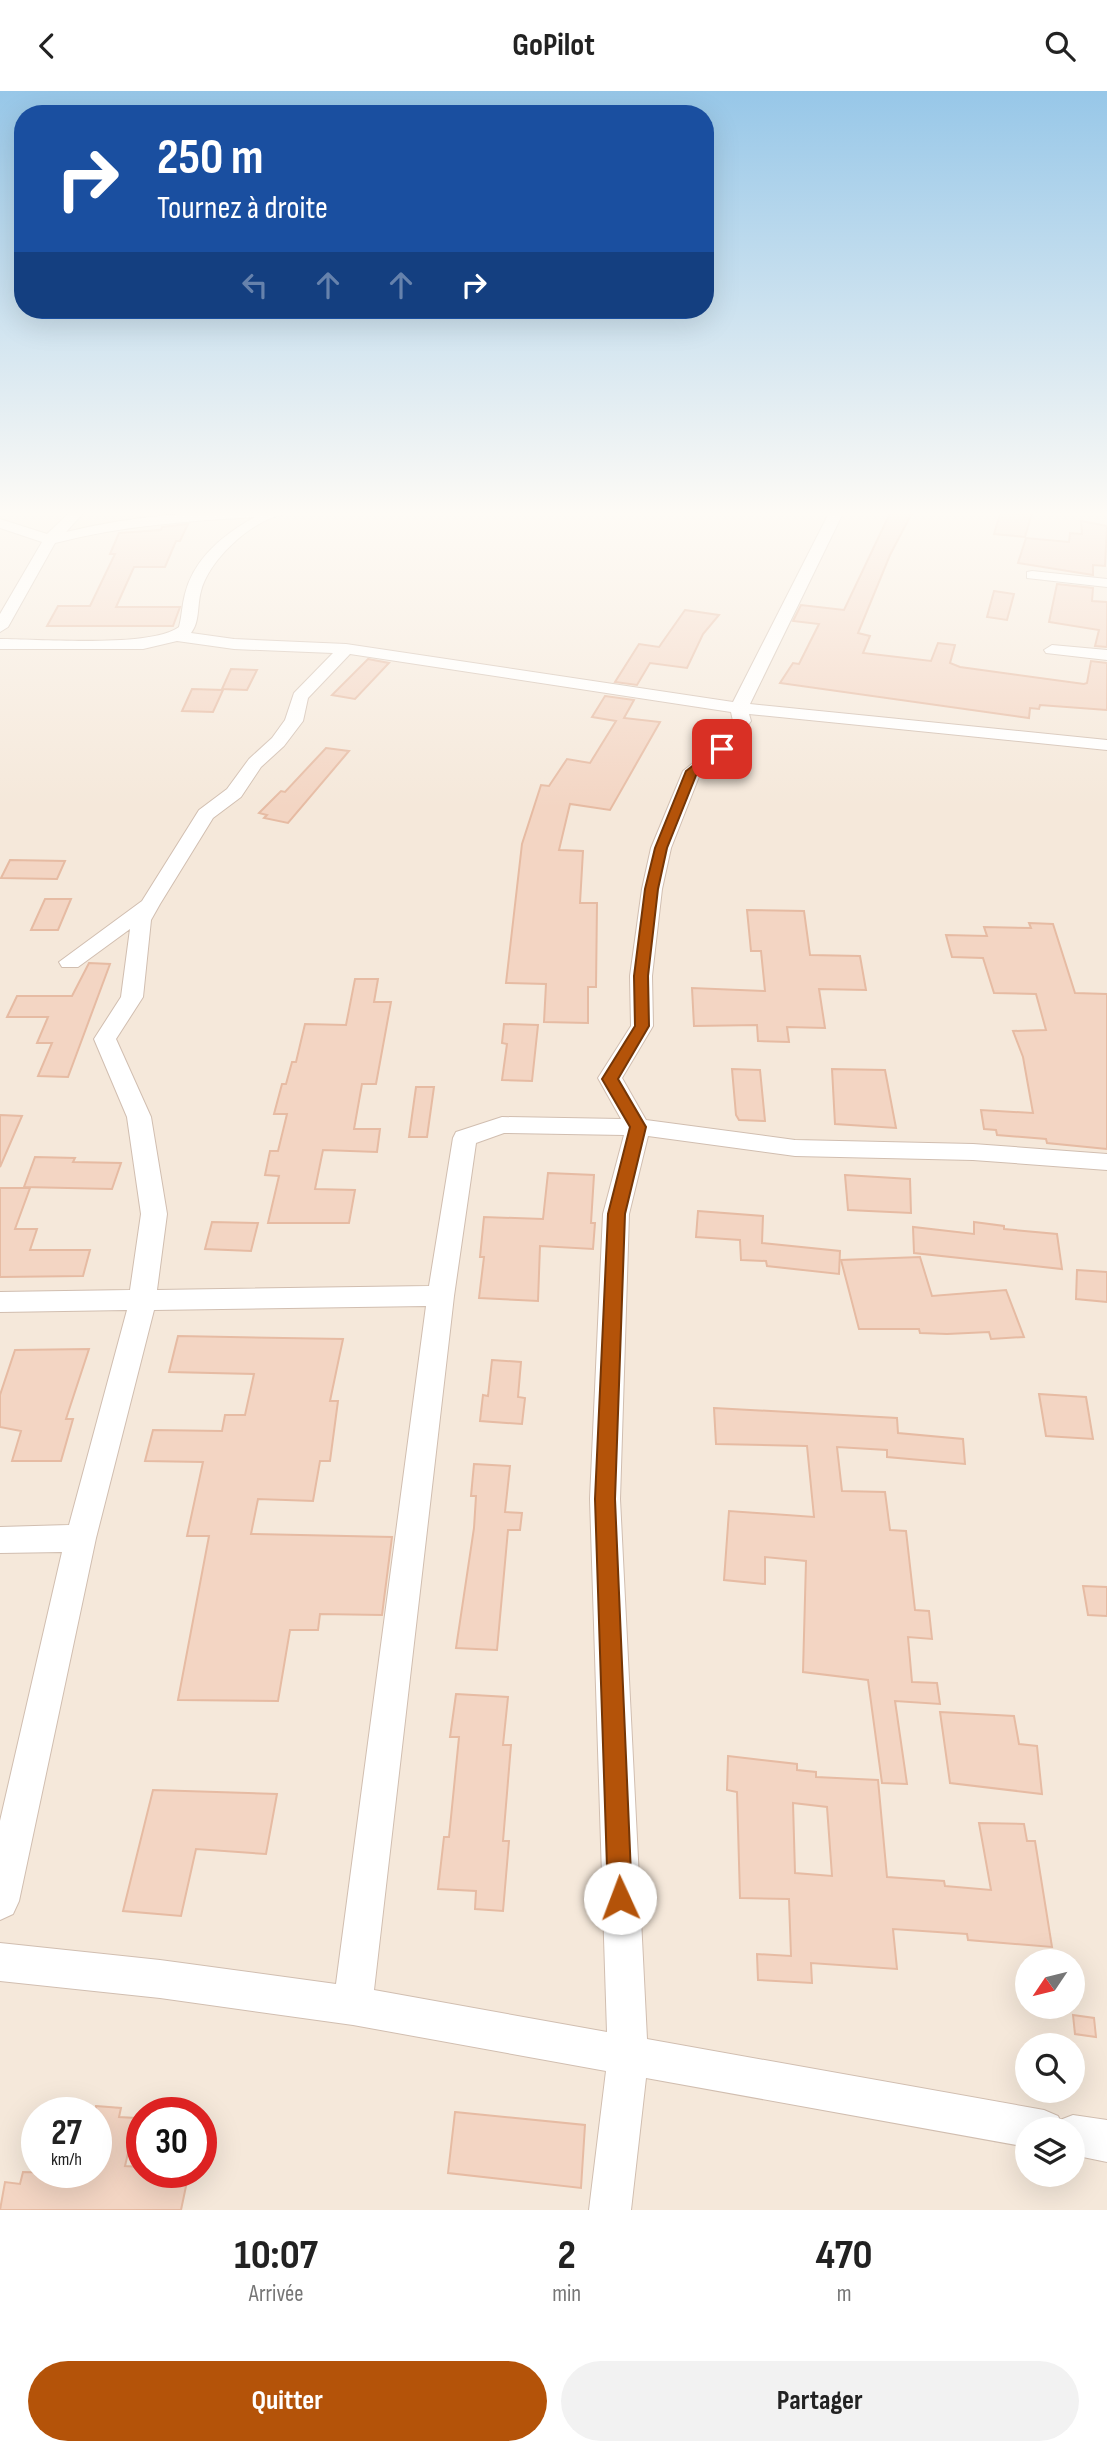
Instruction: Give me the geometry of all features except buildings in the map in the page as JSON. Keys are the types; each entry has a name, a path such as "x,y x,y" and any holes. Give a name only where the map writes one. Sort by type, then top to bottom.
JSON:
{"street":[{"path":"0,627 10,610"},
{"path":"177,636 186,629 190,610"},
{"path":"610,2210 628,2058 605,1499 617,1214 638,1127 610,1079 642,1026 641,976 652,889 661,848 692,771 722,749 738,730 742,721 739,708 788,610"},
{"path":"0,644 143,644 177,636 234,644 346,649 739,708 1107,745"},
{"path":"0,1901 81,1538 142,1303 154,1214 139,1117 105,1039 132,997 141,920 150,904 206,814 234,793 255,763 278,742 294,721 300,697 346,649"},
{"path":"1052,650 1107,655"},
{"path":"70,962 150,904"},
{"path":"353,2006 441,1296 466,1138 502,1125 638,1127 795,1148 973,1152 1107,1162"},
{"path":"0,1302 142,1303 441,1296"},
{"path":"0,1540 81,1538"},
{"path":"0,1962 160,1979 353,2006 628,2058 1015,2125"},
{"path":"1085,2137 1107,2141"}],"shaded area":[{"path":"0,610 1107,610 1107,2210 0,2210"}],"route":[{"path":"620,1898 605,1499 617,1214 638,1127 610,1079 642,1026 641,976 652,889 661,848 692,771 706,758 722,749"}]}
